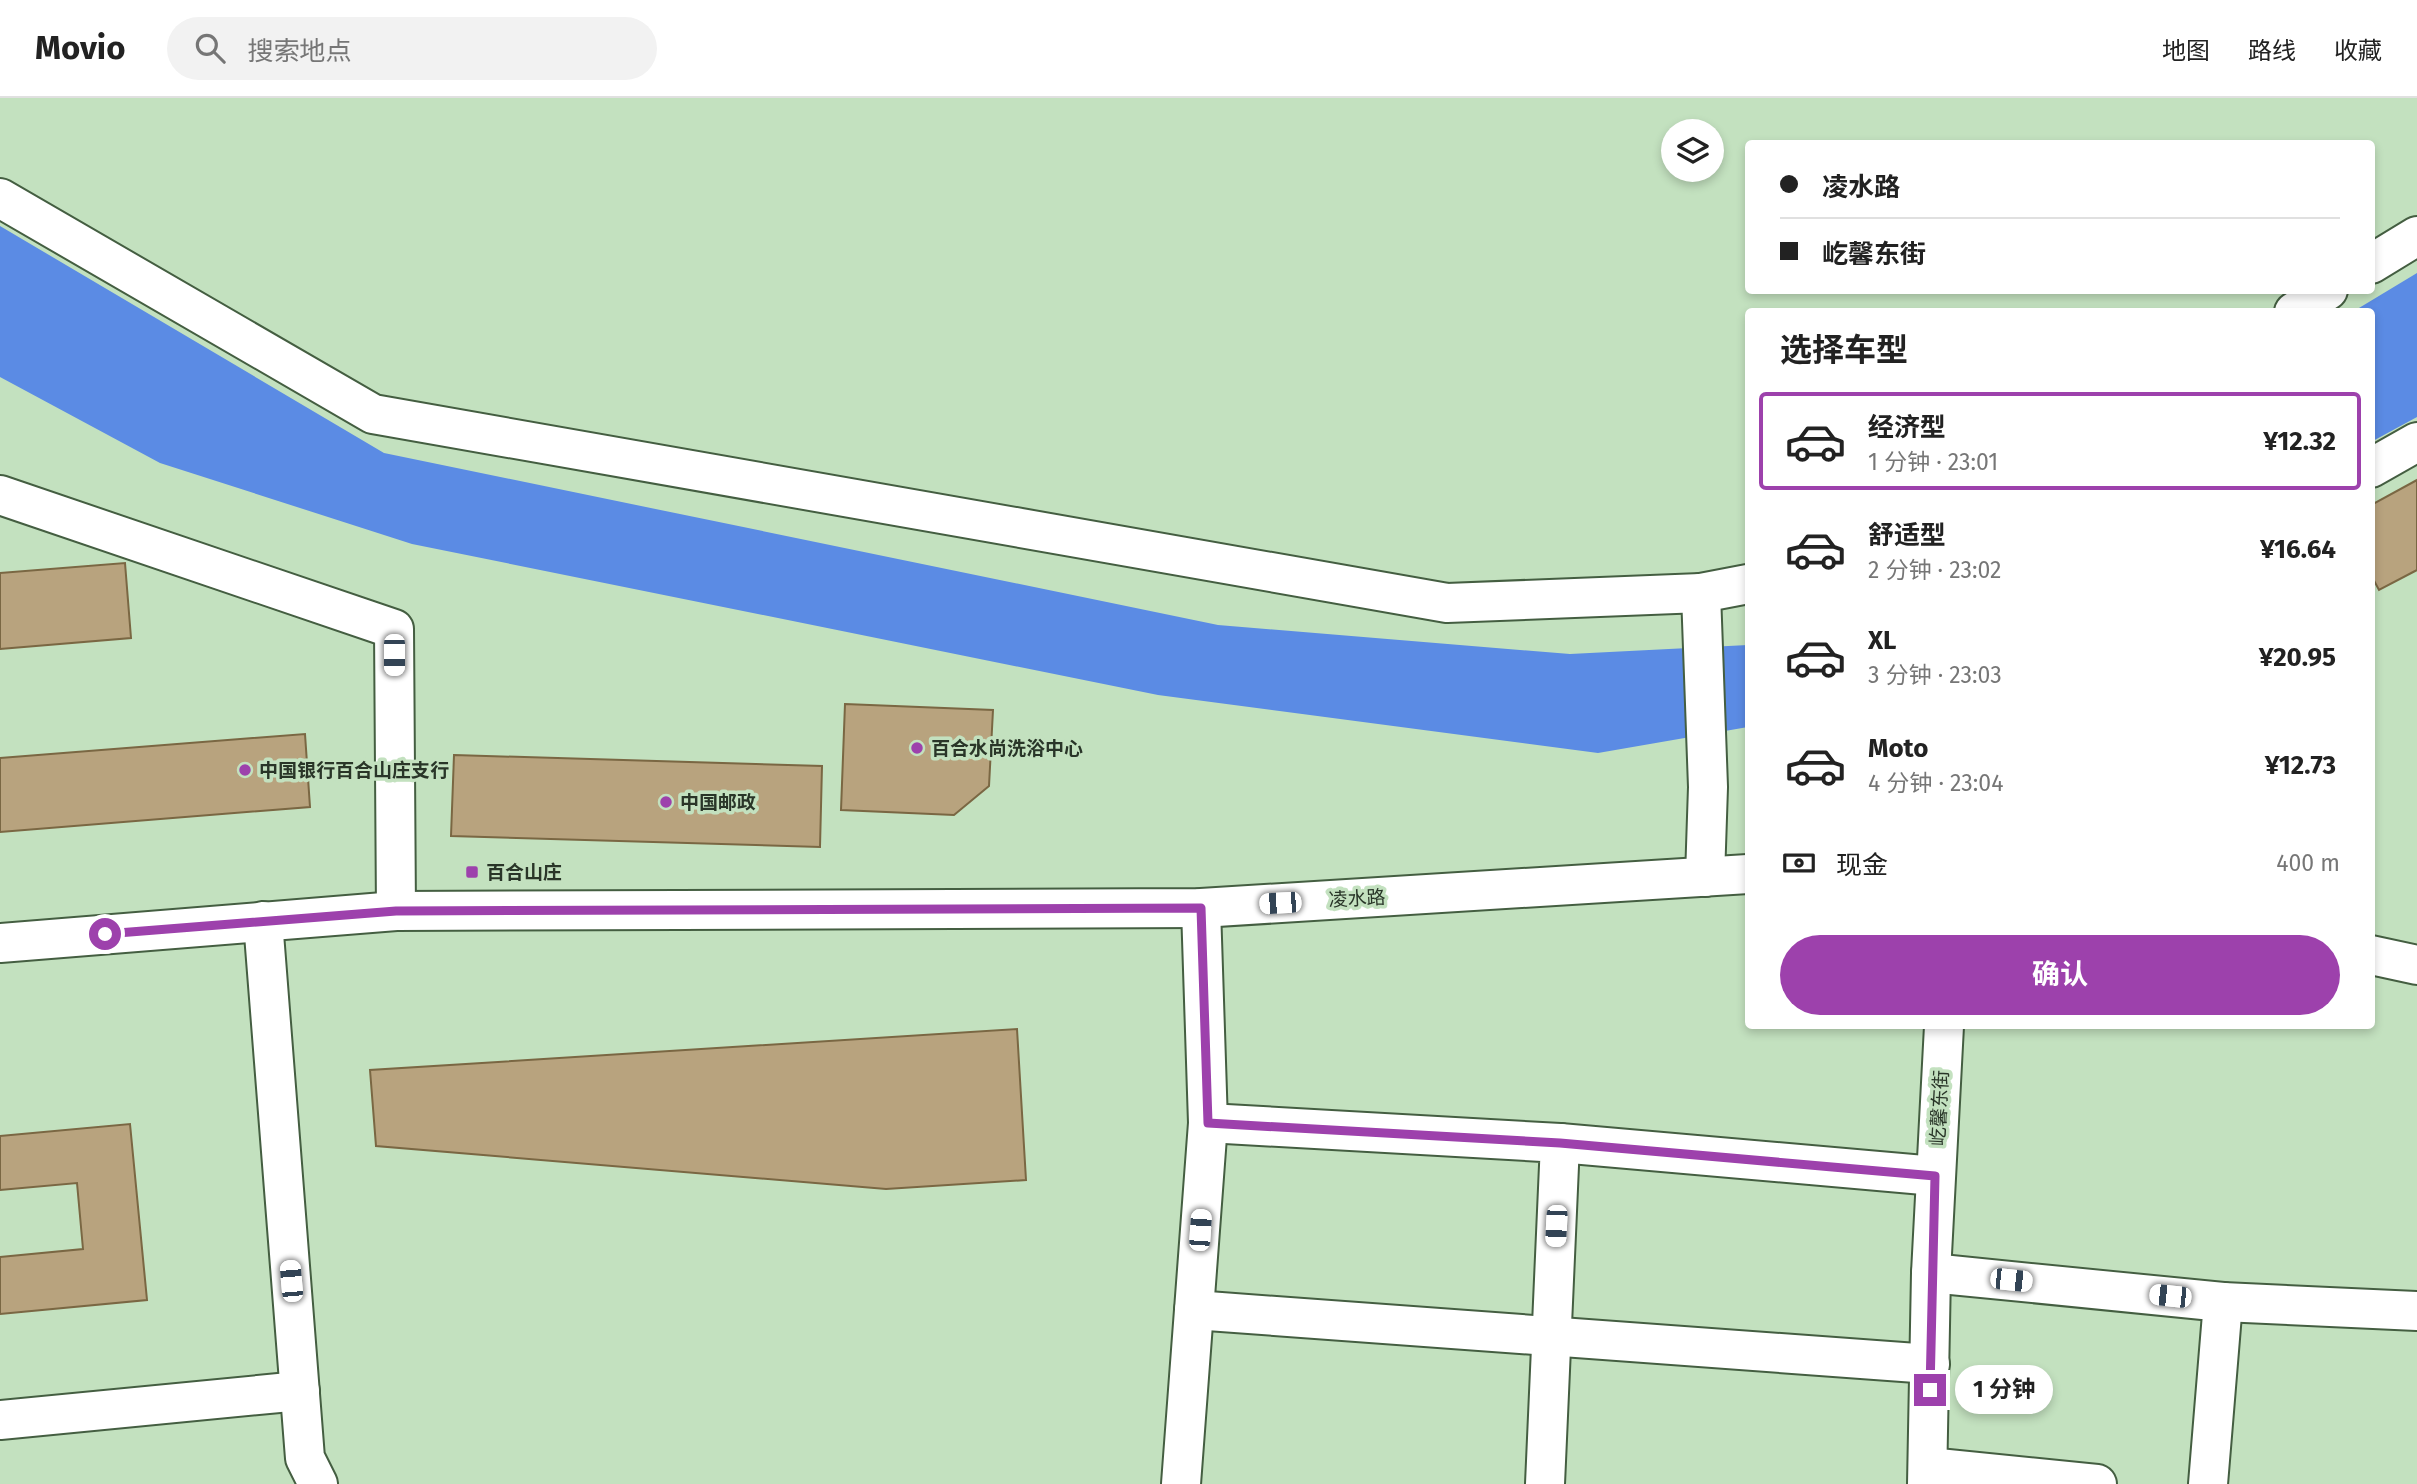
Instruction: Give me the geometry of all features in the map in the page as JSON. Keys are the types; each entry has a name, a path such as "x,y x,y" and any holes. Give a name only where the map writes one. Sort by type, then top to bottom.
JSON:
{"street":[{"path":"0,198 373,414 1447,603 1589,599 1701,608 1745,586"},
{"path":"2375,262 2417,236"},
{"path":"2300,308 2322,294"},
{"path":"2375,466 2417,442"},
{"path":"0,495 394,629 396,911"},
{"path":"1701,608 1708,787 1705,877"},
{"name":"凌水路","path":"0,943 396,911 1201,908 1745,874"},
{"path":"1181,1484 1208,1123 1201,908"},
{"path":"263,921 305,1458 318,1484"},
{"path":"2375,956 2417,965"},
{"name":"屹馨东街","path":"1928,1476 1931,1273 1944,1029"},
{"path":"1208,1123 1560,1143 1935,1176"},
{"path":"1545,1484 1560,1143"},
{"path":"1931,1273 2223,1302 2417,1311"},
{"path":"2208,1484 2223,1302"},
{"path":"1194,1310 1930,1364"},
{"path":"0,1420 300,1391"},
{"path":"1928,1476 2097,1484"}],"water":[{"path":"0,226 384,453 1218,625 1570,654 1745,645 1745,728 1598,753 1158,695 412,544 160,463 0,377"},
{"path":"2417,273 2417,417 2375,440 2375,308 2359,308"}],"building":[{"path":"2417,480 2417,570 2379,590 2375,582 2375,503"},
{"path":"125,563 131,638 0,649 0,573"},
{"name":"百合水尚洗浴中心","path":"845,704 993,710 989,786 954,815 841,810"},
{"path":"305,734 310,807 0,832 0,758"},
{"path":"454,755 822,766 820,847 451,836"},
{"path":"1017,1029 1026,1180 886,1189 376,1146 370,1070"},
{"path":"130,1124 147,1300 0,1314 0,1257 83,1249 77,1183 0,1190 0,1136"}],"place":[{"name":"百合水尚洗浴中心","path":"917,748"},
{"name":"中国银行百合山庄支行","path":"245,770"},
{"name":"中国邮政","path":"666,802"},
{"name":"百合山庄","path":"472,872"}],"route":[{"path":"105,934 396,911 1201,908 1208,1123 1560,1143 1935,1176 1930,1390"}]}
